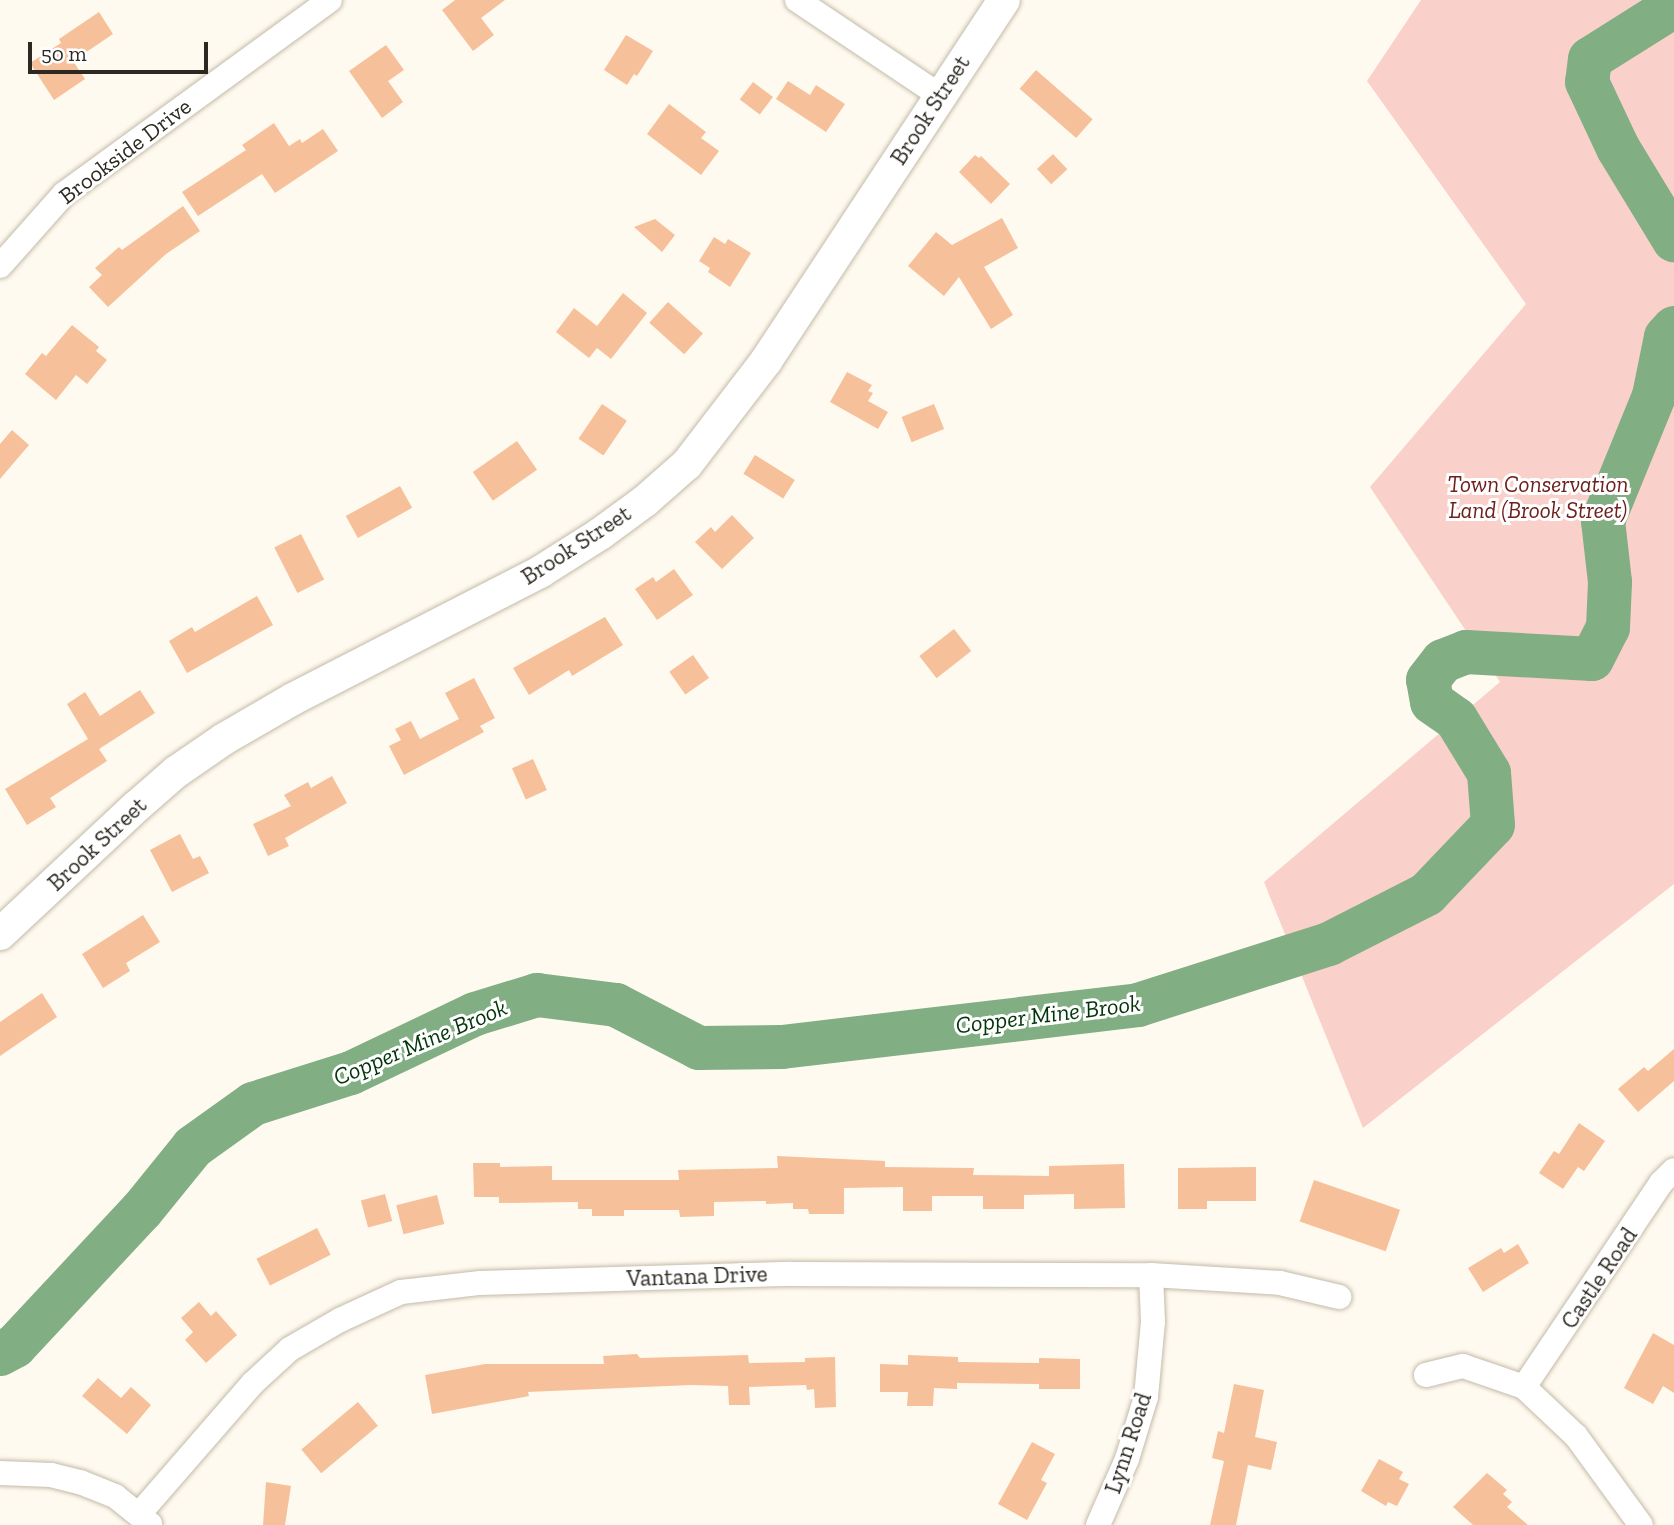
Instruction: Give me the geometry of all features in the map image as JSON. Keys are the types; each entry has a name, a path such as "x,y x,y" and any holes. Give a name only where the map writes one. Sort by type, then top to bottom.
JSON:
{"street":[{"name":"Brookside Drive","path":"0,266 64,194 330,0"},
{"path":"797,0 939,95"},
{"name":"Brook Street","path":"0,934 176,772 224,739 293,699 540,572 600,534 676,473 766,361 1004,0"},
{"name":"Castle Road","path":"1524,1387 1661,1183 1674,1170"},
{"name":"Vantana Drive","path":"146,1519 253,1384 290,1349 340,1320 401,1292 481,1283 791,1274 1151,1275 1280,1283 1339,1297"},
{"name":"Lynn Road","path":"1098,1525 1127,1459 1146,1397 1153,1322 1151,1275"},
{"path":"1426,1376 1463,1366 1524,1387 1576,1436 1641,1525"},
{"path":"0,1473 51,1475 80,1482 115,1496 146,1519"}],"green space":[{"name":"Town Conservation Land (Brook Street)","path":"1421,0 1674,0 1674,884 1363,1128 1264,882 1500,682 1370,487 1526,304 1367,81"}],"building":[{"path":"455,0 505,0 481,18 494,35 473,51 442,10"},
{"path":"99,12 113,34 73,61 85,79 54,100 30,63 61,43 59,39"},
{"path":"626,35 653,51 637,76 634,74 627,85 604,70"},
{"path":"386,45 404,70 388,81 403,102 382,118 349,71"},
{"path":"1036,70 1093,119 1076,138 1020,89"},
{"path":"788,81 810,95 816,85 845,104 826,132 776,99"},
{"path":"753,82 773,97 760,115 740,100"},
{"path":"669,104 706,132 701,138 719,151 701,175 647,134"},
{"path":"274,123 289,146 300,139 302,143 323,129 338,151 275,193 262,174 198,216 182,192 246,150 242,145"},
{"path":"1053,154 1067,169 1051,184 1037,169"},
{"path":"975,155 979,158 981,156 1010,184 991,204 959,172"},
{"path":"183,206 200,231 166,254 108,307 89,287 102,275 95,268 119,247 122,250"},
{"path":"1002,218 1018,248 984,267 1013,315 991,329 959,277 944,296 908,266 936,232 952,245"},
{"path":"655,219 675,235 662,252 634,227"},
{"path":"714,237 725,244 728,239 751,253 730,287 708,272 710,268 699,261"},
{"path":"623,293 647,313 611,359 597,348 589,358 556,332 574,308 597,326"},
{"path":"668,302 703,333 684,354 649,323"},
{"path":"72,325 99,347 96,351 107,360 87,384 76,375 56,400 25,374 42,353 46,356"},
{"path":"847,372 872,385 868,391 873,393 868,401 888,412 878,429 830,402"},
{"path":"602,404 627,421 603,456 579,439"},
{"path":"934,404 944,429 912,442 902,417"},
{"path":"12,430 29,445 0,479 0,444"},
{"path":"517,441 537,470 493,501 473,472"},
{"path":"755,455 795,480 783,499 743,474"},
{"path":"400,486 412,508 358,538 346,516"},
{"path":"732,515 754,538 722,569 695,542 711,527 715,532"},
{"path":"301,534 324,579 297,593 274,548"},
{"path":"674,569 693,595 657,620 635,589 653,577 656,582"},
{"path":"257,596 273,625 187,673 169,641 192,627 195,632"},
{"path":"605,617 623,645 572,676 569,670 529,695 513,668"},
{"path":"954,629 971,651 937,678 919,656"},
{"path":"693,655 709,678 685,695 669,672"},
{"path":"474,678 495,718 480,726 484,732 404,775 389,746 401,740 395,729 411,721 420,739 459,719 445,693"},
{"path":"140,690 155,713 99,749 107,761 50,798 56,807 27,825 5,789 88,739 67,704 85,692 100,716"},
{"path":"533,759 547,790 526,799 512,768"},
{"path":"332,776 347,803 285,838 289,846 268,856 253,824 291,806 284,795 308,782 311,788"},
{"path":"180,834 193,859 200,856 209,873 172,892 150,850"},
{"path":"143,915 160,942 126,963 130,971 103,988 82,954"},
{"path":"42,993 57,1017 0,1056 0,1022"},
{"path":"1674,1049 1674,1081 1638,1112 1618,1089 1644,1067 1648,1071"},
{"path":"1579,1123 1605,1141 1584,1171 1578,1167 1563,1189 1539,1173 1554,1151 1559,1154"},
{"path":"777,1156 885,1161 885,1167 974,1168 973,1175 1049,1176 1049,1166 1124,1164 1125,1208 1074,1209 1074,1194 1024,1195 1024,1209 983,1209 983,1196 932,1196 932,1211 903,1211 903,1187 844,1188 844,1214 809,1214 808,1209 793,1209 793,1203 766,1204 766,1201 714,1202 714,1216 680,1217 679,1210 624,1210 624,1216 592,1216 592,1209 578,1209 578,1202 499,1203 499,1197 474,1197 473,1163 500,1163 500,1167 552,1166 552,1180 679,1180 678,1170 778,1168"},
{"path":"1256,1167 1256,1201 1207,1201 1207,1209 1178,1209 1178,1168"},
{"path":"1314,1180 1400,1210 1386,1251 1300,1222"},
{"path":"385,1194 392,1221 368,1228 361,1200"},
{"path":"437,1195 444,1224 404,1234 396,1205"},
{"path":"317,1228 331,1255 270,1286 256,1259"},
{"path":"1518,1244 1529,1263 1483,1292 1468,1268 1501,1248 1504,1253"},
{"path":"199,1302 211,1316 216,1311 237,1335 206,1363 185,1340 193,1332 181,1318"},
{"path":"1653,1333 1674,1345 1674,1393 1663,1386 1653,1404 1624,1388"},
{"path":"637,1354 640,1358 748,1355 749,1363 805,1362 805,1358 835,1357 836,1407 815,1408 814,1389 807,1390 806,1385 749,1387 750,1405 729,1405 728,1386 691,1385 528,1392 529,1396 432,1414 425,1375 485,1364 604,1364 603,1356"},
{"path":"908,1355 958,1357 958,1362 1039,1363 1039,1358 1080,1359 1080,1389 1039,1389 1039,1384 957,1383 957,1389 934,1388 933,1406 907,1406 908,1392 880,1392 880,1364 908,1365"},
{"path":"98,1378 121,1398 131,1387 151,1405 127,1434 82,1396"},
{"path":"1234,1384 1264,1390 1255,1437 1277,1442 1271,1470 1248,1465 1236,1525 1210,1525 1224,1461 1212,1458 1218,1431 1224,1433"},
{"path":"358,1402 378,1426 321,1473 301,1450"},
{"path":"1032,1442 1055,1454 1041,1480 1047,1483 1027,1520 998,1504"},
{"path":"1379,1459 1403,1472 1399,1479 1409,1484 1397,1506 1388,1502 1386,1506 1361,1491"},
{"path":"1487,1473 1507,1490 1503,1494 1512,1502 1507,1507 1528,1525 1473,1525 1453,1507"},
{"path":"266,1482 291,1486 285,1525 263,1525"}],"waterway":[{"name":"Copper Mine Brook","path":"1674,6 1590,59 1587,82 1618,148 1674,240"},
{"name":"Copper Mine Brook","path":"0,1354 15,1346 142,1210 193,1147 253,1104 351,1073 475,1014 537,995 616,1005 699,1048 782,1047 1138,1005 1329,944 1427,894 1493,825 1489,773 1456,719 1432,702 1428,680 1443,661 1466,652 1592,659 1608,628 1610,582 1603,521 1654,396 1666,337 1674,328"}]}
